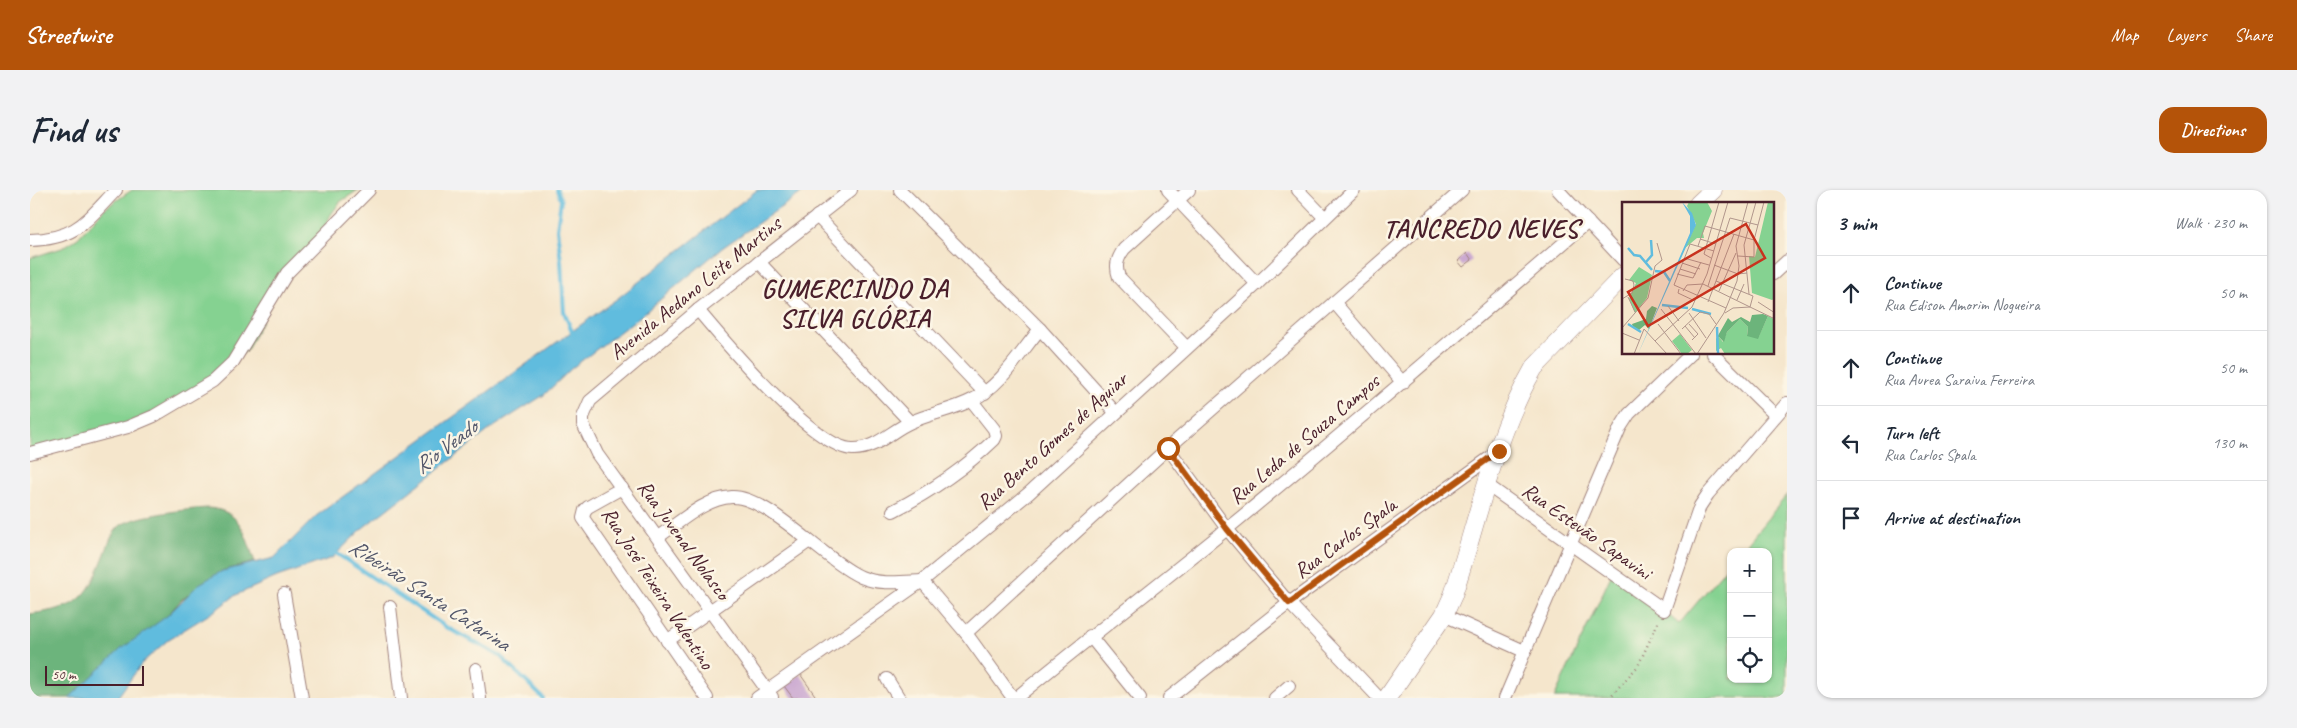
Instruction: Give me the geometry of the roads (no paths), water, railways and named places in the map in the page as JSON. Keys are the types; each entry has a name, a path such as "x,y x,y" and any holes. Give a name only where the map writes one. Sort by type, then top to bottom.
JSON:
{"main road":[{"path":"1700,202 1713,190"},
{"path":"1387,698 1444,615 1456,586 1487,485 1516,401 1534,368 1622,277"}],"street":[{"path":"30,240 57,238 69,234 82,225 116,190"},
{"path":"30,452 128,427 154,416 213,381 233,362 287,273 369,190"},
{"name":"Avenida Aedano Leite Martins","path":"590,401 698,310 851,190"},
{"path":"900,190 1040,329 1115,412"},
{"path":"1168,190 1257,284"},
{"path":"1186,347 1119,277 1117,271 1118,257 1124,249 1189,190"},
{"path":"1298,190 1324,217"},
{"name":"Rua Bento Gomes de Aguiar","path":"766,696 922,581 1029,493 1115,412 1257,284 1354,190"},
{"path":"966,633 1168,448 1462,190"},
{"path":"1558,190 1622,259"},
{"path":"817,216 985,393"},
{"name":"Rua Leda de Souza Campos","path":"1015,698 1090,636 1227,529 1403,383 1588,222"},
{"path":"1774,273 1787,261"},
{"path":"758,262 910,422"},
{"path":"1334,302 1403,383"},
{"path":"698,310 745,365 820,436 842,448 854,450 867,446 910,422 972,400 985,393 1040,329"},
{"path":"1505,698 1620,428 1629,414 1690,355"},
{"path":"1715,355 1775,415 1787,403"},
{"path":"892,511 922,496 943,482 994,440 996,433 994,429 972,400"},
{"name":"Rua Juvenal Nolasco","path":"590,401 583,417 583,424 597,454 711,611 766,696"},
{"name":"Rua Estevão Sapavini","path":"1487,485 1664,610 1700,506 1775,415"},
{"path":"1168,448 1227,529 1289,603 1378,698"},
{"name":"Rua Carlos Spala","path":"1169,698 1289,603 1499,451"},
{"name":"Rua José Teixeira Valentino","path":"622,488 588,506 583,518 707,698"},
{"path":"658,537 714,501 732,497 752,502 862,578 883,583 922,581 966,633 1015,698"},
{"path":"668,641 808,542"},
{"path":"284,594 302,698"},
{"path":"390,607 402,698"},
{"path":"1444,615 1524,651"},
{"path":"1090,636 1140,698"},
{"path":"476,669 480,698"},
{"path":"887,678 899,698"},
{"path":"1275,698 1289,686"}],"water":[{"name":"Rio Veado","path":"757,190 806,190 722,248 643,314 572,368 544,395 492,428 364,527 332,558 277,577 236,595 213,612 169,639 143,662 117,698 69,698 121,649 167,616 199,584 222,571 274,558 316,516 618,298"}],"waterway":[{"path":"557,190 561,200 557,229 564,312 573,334"},
{"name":"Ribeirão Santa Catarina","path":"333,551 446,627 500,656 543,698"}],"district":[{"name":"TANCREDO NEVES","path":"1481,228"},
{"name":"GUMERCINDO DA SILVA GLÓRIA","path":"855,303"}]}
